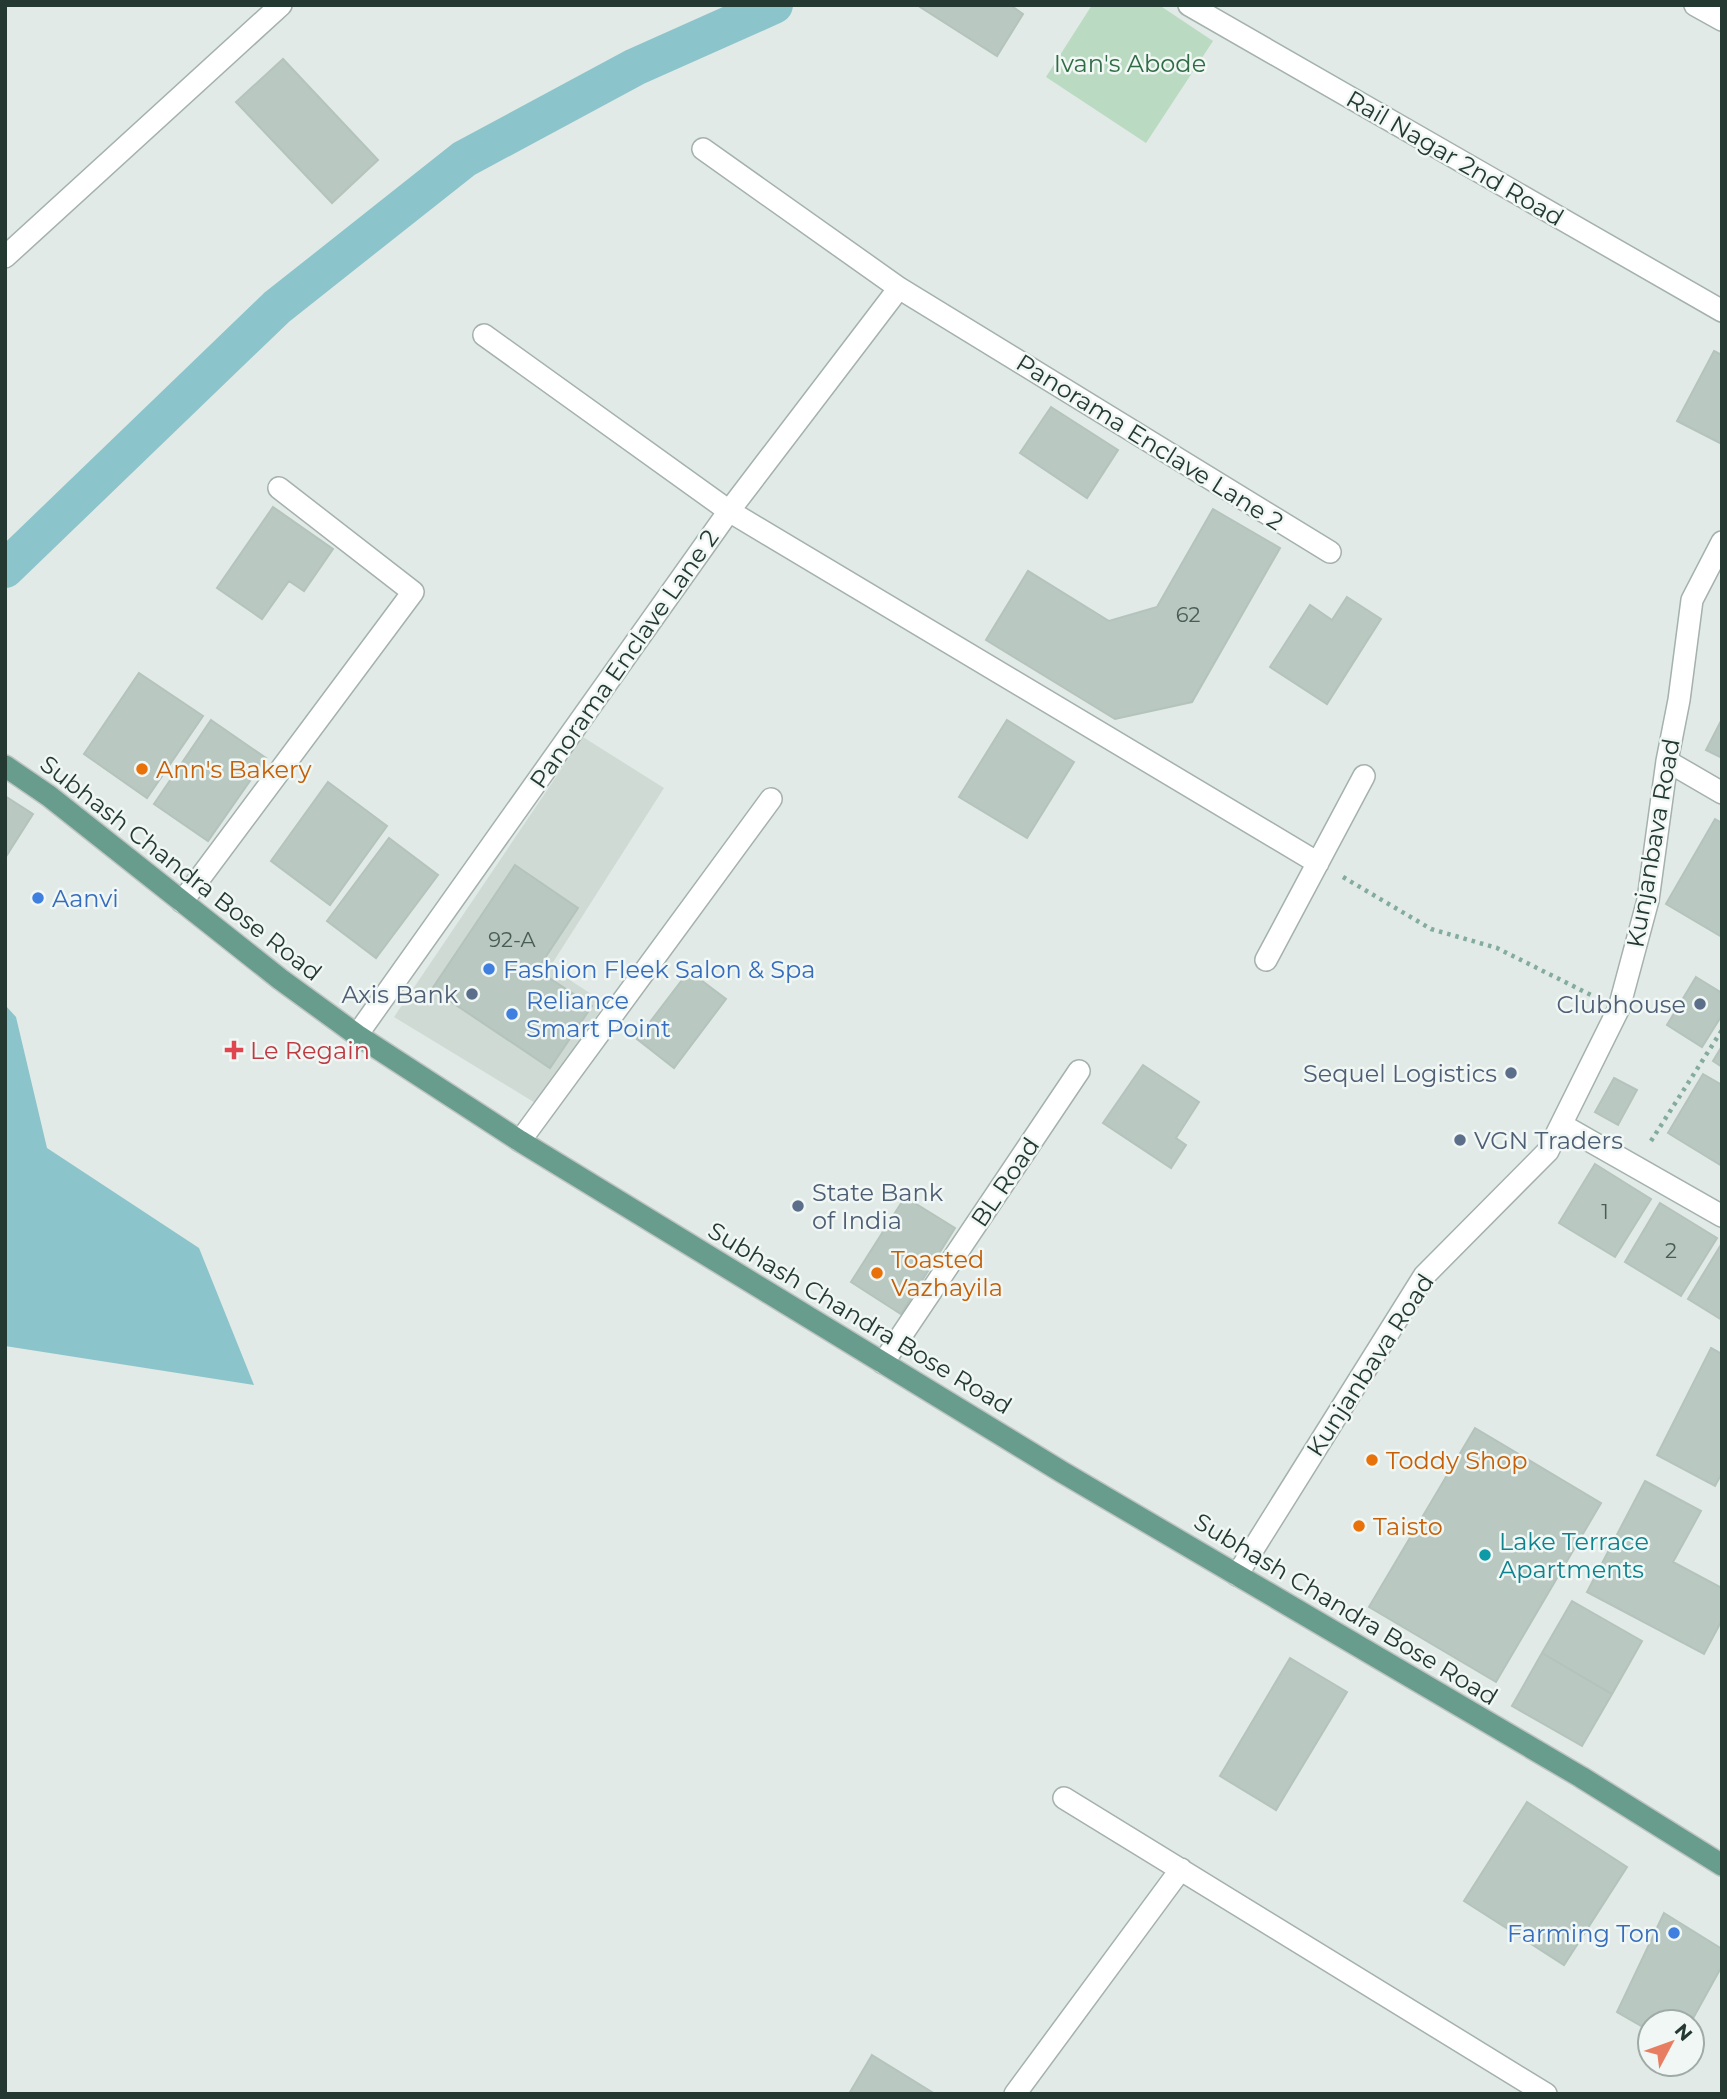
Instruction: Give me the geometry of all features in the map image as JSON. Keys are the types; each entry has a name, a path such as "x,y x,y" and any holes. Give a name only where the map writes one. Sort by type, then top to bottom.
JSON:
{"main road":[{"name":"Subhash Chandra Bose Road","path":"5,766 49,796 280,979 357,1035 520,1141 1062,1472 1581,1777 1722,1865"}],"street":[{"path":"5,257 281,5"},
{"name":"Rail Nagar 2nd Road","path":"1189,5 1722,311"},
{"path":"1695,5 1722,20"},
{"name":"Panorama Enclave Lane 2","path":"703,149 899,288 1330,552"},
{"name":"Panorama Enclave Lane 2","path":"357,1035 729,510 899,288"},
{"path":"484,335 729,510 1318,863"},
{"path":"182,901 413,592 279,488"},
{"name":"Kunjanbava Road","path":"1237,1575 1424,1276 1548,1151 1619,1008 1648,900 1692,600 1722,542"},
{"path":"1667,761 1722,793"},
{"path":"1266,960 1364,776"},
{"path":"520,1141 771,799"},
{"name":"BL Road","path":"883,1363 1079,1071"},
{"path":"1563,1125 1722,1216"},
{"path":"1064,1798 1546,2094"},
{"path":"1016,2094 1181,1869"}],"path":[{"path":"1318,863 1432,929 1497,948 1619,1008"},
{"path":"1635,1166 1722,1030"}],"shaded area":[{"path":"583,737 664,788 550,967 605,1003 537,1104 394,1017"}],"green space":[{"name":"Ivan's Abode","path":"1092,5 1159,5 1213,41 1146,143 1046,77"}],"water":[{"path":"5,1005 16,1017 47,1148 199,1248 254,1385 5,1346"}],"building":[{"path":"917,5 1010,5 1023,14 997,56"},
{"path":"283,59 378,160 332,203 236,102"},
{"path":"1714,351 1722,355 1722,444 1677,421"},
{"path":"1051,407 1118,450 1087,498 1020,453"},
{"path":"273,507 333,549 304,591 289,581 262,619 217,588"},
{"path":"1213,509 1280,548 1192,702 1115,719 986,640 1028,571 1109,621 1157,607"},
{"path":"1347,597 1381,619 1327,704 1270,667 1310,605 1332,620"},
{"path":"139,673 203,716 147,798 84,754"},
{"path":"1722,719 1722,758 1706,750"},
{"path":"211,720 266,758 208,841 154,804"},
{"path":"1007,720 1074,762 1027,838 959,797"},
{"path":"328,782 387,826 330,905 271,861"},
{"path":"5,796 33,814 5,858"},
{"path":"1715,819 1722,823 1722,937 1666,904"},
{"path":"389,838 438,875 376,958 327,921"},
{"path":"515,865 578,908 537,970 592,1006 550,1068 432,989"},
{"path":"689,971 726,999 674,1068 637,1039"},
{"name":"Clubhouse","path":"1696,977 1722,993 1722,1015 1702,1047 1667,1025"},
{"path":"1722,1046 1722,1067 1713,1061"},
{"path":"1143,1065 1199,1102 1176,1138 1186,1145 1171,1168 1103,1123"},
{"path":"1703,1074 1722,1085 1722,1166 1668,1133"},
{"path":"1614,1078 1637,1090 1618,1125 1595,1112"},
{"path":"1595,1164 1651,1199 1615,1257 1559,1223"},
{"path":"905,1197 955,1228 901,1314 851,1282"},
{"path":"1660,1203 1717,1238 1681,1296 1625,1262"},
{"path":"1722,1243 1722,1320 1688,1299"},
{"path":"1711,1348 1722,1354 1722,1473 1715,1486 1657,1455"},
{"name":"Lake Terrace Apartments","path":"1475,1428 1601,1503 1496,1682 1369,1607"},
{"path":"1645,1481 1701,1511 1673,1562 1722,1588 1722,1620 1704,1654 1587,1592"},
{"path":"1572,1601 1642,1641 1612,1694 1542,1653"},
{"path":"1542,1653 1612,1694 1582,1746 1512,1706"},
{"path":"1290,1658 1347,1692 1276,1810 1220,1776"},
{"path":"1527,1802 1627,1867 1564,1965 1464,1901"},
{"path":"1664,1913 1722,1949 1722,1966 1699,2008 1636,2008 1636,2023 1617,2012"},
{"path":"872,2055 935,2094 849,2094"}],"waterway":[{"path":"5,569 277,307 464,159 635,67 774,5"}],"place":[{"name":"Ann's Bakery","path":"142,769"},
{"name":"Aanvi","path":"38,898"},
{"name":"Fashion Fleek Salon & Spa","path":"489,969"},
{"name":"Axis Bank","path":"472,994"},
{"name":"Clubhouse","path":"1700,1004"},
{"name":"Reliance Smart Point","path":"512,1014"},
{"name":"Le Regain","path":"234,1050"},
{"name":"Sequel Logistics","path":"1511,1073"},
{"name":"VGN Traders","path":"1460,1140"},
{"name":"State Bank of India","path":"798,1206"},
{"name":"Toasted Vazhayila","path":"877,1273"},
{"name":"Toddy Shop","path":"1372,1460"},
{"name":"Taisto","path":"1359,1526"},
{"name":"Lake Terrace Apartments","path":"1485,1555"},
{"name":"Farming Ton","path":"1674,1933"}]}
